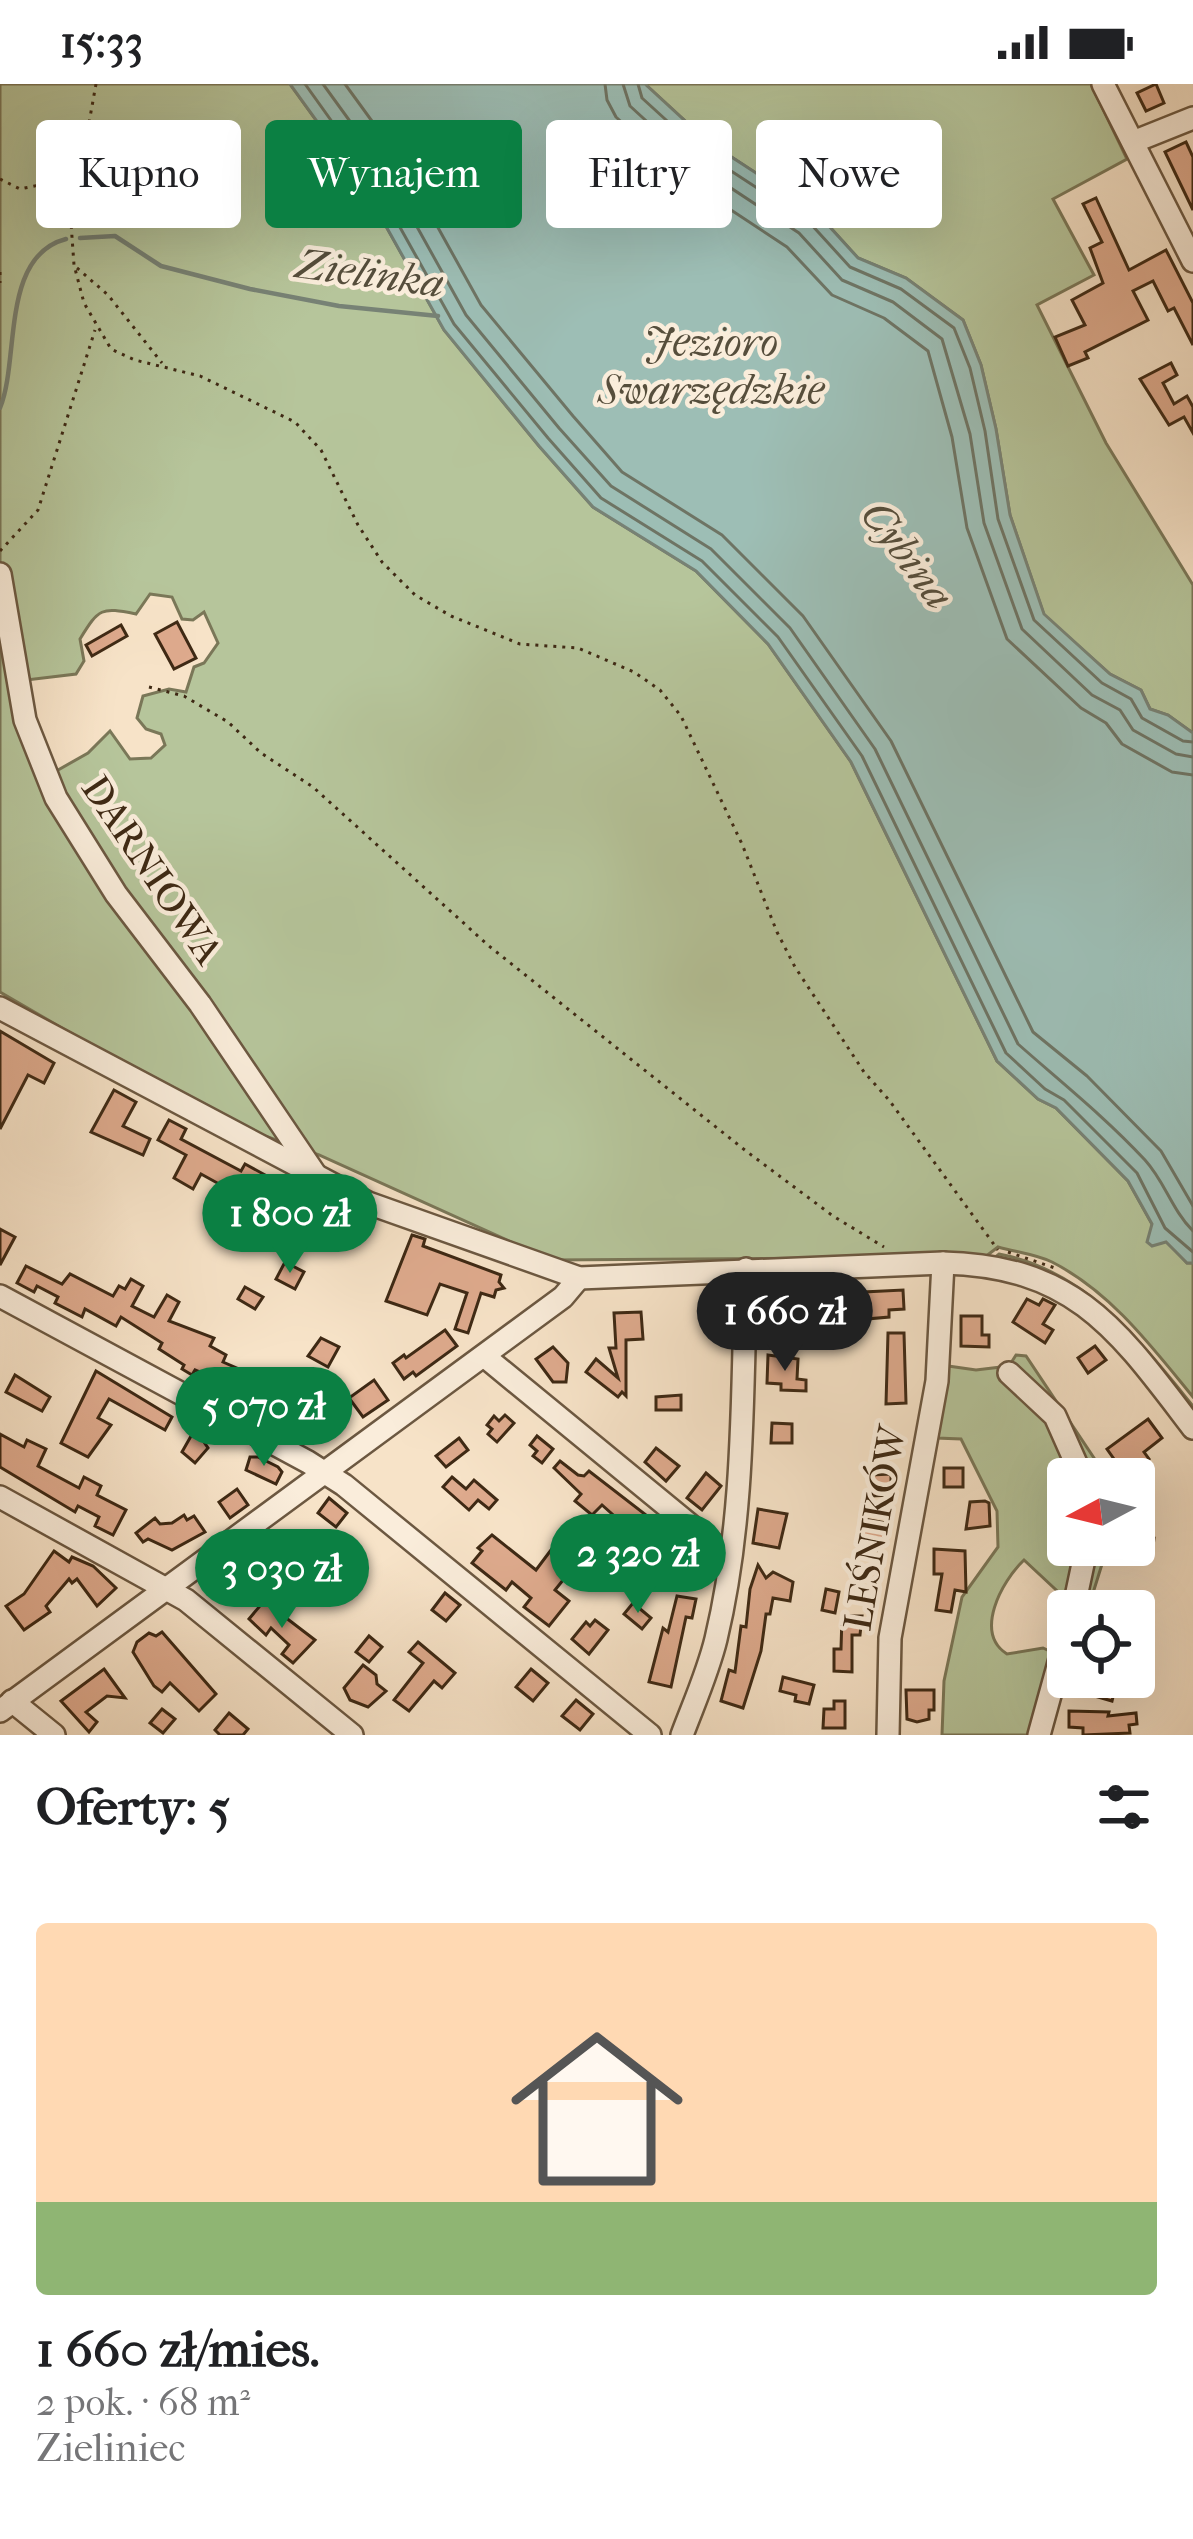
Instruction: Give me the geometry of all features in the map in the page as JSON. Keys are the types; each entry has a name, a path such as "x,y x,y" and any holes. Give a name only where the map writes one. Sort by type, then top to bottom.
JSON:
{"street":[{"path":"1103,84 1193,261"},
{"path":"1133,142 1193,118"},
{"name":"DARNIOWA","path":"0,574 18,688 33,746 56,798 90,856 223,1036 316,1175"},
{"path":"0,703 18,688"},
{"path":"0,1008 368,1203 579,1278 943,1263 1012,1269 1065,1293 1124,1340 1193,1428"},
{"name":"LEŚNIKÓW","path":"888,1735 890,1638 937,1381 943,1263"},
{"path":"682,1735 715,1640 729,1557 739,1475 746,1269"},
{"path":"54,1735 6,1706 563,1297 579,1278"},
{"path":"0,1296 325,1473 650,1735"},
{"path":"484,1356 729,1557"},
{"path":"1009,1373 1055,1416 1073,1458"},
{"path":"0,1497 166,1588 352,1735"},
{"path":"1039,1735 1049,1698"}],"path":[{"path":"89,120 96,84"},
{"path":"0,179 20,189 36,186"},
{"path":"71,228 74,265 96,328 111,349 230,389 295,422 321,450 382,562 415,595 451,616 520,644 578,648 634,672 659,690 681,716 795,967 864,1072 890,1100 997,1250"},
{"path":"74,265 108,295 163,364"},
{"path":"0,272 0,283"},
{"path":"0,551 38,510 96,328"},
{"path":"148,687 184,696 228,722 261,753 314,787 489,946 746,1151 902,1264"}],"green space":[{"path":"0,84 290,84 316,120 265,120 265,228 387,228 444,330 593,507 696,571 768,644 851,762 997,1061 1038,1099 1056,1108 1128,1181 1152,1224 1187,1263 1193,1263 1193,1397 1112,1305 1045,1259 998,1247 985,1257 551,1260 319,1155 220,1120 0,992","holes":["150,594 172,597 182,619 193,620 204,612 218,643 204,663 194,667 186,692 169,689 143,696 137,718 146,729 161,734 165,745 151,758 130,759 110,731 88,753 51,774 31,713 26,680 76,674 84,661 80,639 102,612 136,614"]},
{"path":"645,84 1091,84 1127,159 1053,199 1094,275 1037,305 1106,443 1193,585 1193,733 1150,709 1141,690 1110,674 1044,615 1010,515 981,365 963,320 906,278 858,258 831,228 942,228 942,120 756,120 756,173 732,157 732,120 684,120"},
{"path":"999,1254 1059,1276 1109,1312 1193,1406 1193,1418 1043,1272 994,1258"},
{"path":"1016,1355 1026,1356 1094,1458 1047,1458 1047,1566 1101,1566 1094,1590 1056,1590 1024,1560 994,1607 993,1634 1007,1654 1047,1650 1047,1689 1032,1735 942,1735 944,1681 962,1597 998,1547 997,1511 961,1439 937,1438 948,1366 976,1370 1009,1366"}],"water":[{"name":"Jezioro Swarzędzkie","path":"290,84 645,84 684,120 546,120 546,228 732,228 732,157 756,173 756,228 831,228 858,258 906,278 963,320 981,365 1010,515 1044,614 1110,674 1141,690 1150,709 1193,733 1193,1263 1187,1263 1166,1242 1152,1246 1147,1242 1152,1224 1128,1181 1056,1108 1038,1099 997,1061 851,762 768,644 696,571 593,507 444,330 387,228 522,228 522,120 316,120"}],"building":[{"path":"1156,84 1164,103 1146,111 1137,93"},
{"path":"1186,142 1193,157 1193,210 1165,152"},
{"path":"1096,198 1129,270 1166,250 1193,303 1193,345 1153,281 1133,291 1148,320 1085,352 1088,358 1068,366 1055,337 1085,325 1072,300 1103,283 1090,248 1102,242 1083,204"},
{"path":"1171,363 1177,375 1163,383 1174,404 1187,396 1193,407 1193,433 1184,417 1169,425 1140,379"},
{"path":"177,622 196,658 174,669 155,634"},
{"path":"121,625 127,636 92,656 86,645"},
{"path":"0,1031 54,1063 44,1083 28,1075 0,1129"},
{"path":"114,1090 136,1102 123,1126 150,1139 143,1155 91,1132"},
{"path":"169,1120 186,1129 181,1139 241,1171 245,1164 267,1176 257,1195 247,1190 234,1213 213,1201 221,1185 201,1174 193,1189 174,1178 186,1155 158,1140"},
{"path":"326,1205 350,1218 340,1238 313,1230"},
{"path":"0,1229 15,1237 0,1265"},
{"path":"412,1235 425,1239 423,1246 501,1275 504,1288 496,1290 494,1297 481,1293 468,1333 455,1329 467,1293 440,1284 427,1315 386,1301"},
{"path":"285,1262 304,1272 295,1289 276,1279"},
{"path":"26,1266 62,1284 70,1274 113,1296 131,1279 143,1286 132,1306 154,1317 167,1295 179,1302 169,1321 214,1338 210,1346 226,1355 223,1362 280,1387 295,1388 333,1409 315,1430 216,1374 214,1378 195,1370 192,1375 159,1349 162,1343 121,1317 116,1326 85,1309 82,1317 55,1303 58,1297 37,1286 34,1292 17,1283"},
{"path":"245,1287 263,1297 255,1309 238,1299"},
{"path":"903,1290 904,1309 889,1310 889,1317 866,1319 864,1292"},
{"path":"815,1293 838,1294 837,1316 830,1316 828,1347 805,1346 805,1327 768,1331 769,1305 816,1305"},
{"path":"1027,1299 1055,1305 1043,1324 1053,1330 1045,1343 1013,1322"},
{"path":"641,1312 643,1339 626,1340 626,1396 622,1392 618,1397 586,1372 596,1359 618,1378 609,1348 616,1348 614,1313"},
{"path":"961,1316 982,1316 982,1335 989,1335 989,1347 961,1346"},
{"path":"445,1330 457,1346 416,1376 413,1372 404,1379 393,1363"},
{"path":"888,1333 904,1333 906,1403 886,1404"},
{"path":"321,1338 339,1347 328,1367 308,1356"},
{"path":"1095,1346 1106,1360 1088,1373 1078,1358"},
{"path":"553,1347 568,1363 566,1382 553,1382 536,1359"},
{"path":"768,1355 798,1359 797,1379 806,1380 806,1391 781,1390 781,1384 767,1383"},
{"path":"96,1371 172,1417 165,1430 109,1399 98,1418 111,1425 88,1457 61,1443"},
{"path":"15,1375 50,1397 42,1411 6,1392"},
{"path":"374,1380 388,1400 363,1417 349,1398"},
{"path":"681,1395 681,1410 656,1410 656,1397"},
{"path":"505,1415 514,1423 497,1442 488,1434 492,1429 487,1425 494,1416 499,1421"},
{"path":"1148,1419 1162,1438 1144,1452 1148,1458 1113,1458 1107,1449"},
{"path":"772,1423 792,1424 792,1443 771,1443"},
{"path":"195,1429 208,1448 195,1463 182,1452"},
{"path":"0,1434 24,1447 27,1440 46,1449 38,1466 79,1488 84,1477 101,1486 97,1495 126,1510 113,1535 95,1526 99,1517 78,1506 75,1512 0,1467"},
{"path":"537,1436 553,1449 542,1463 533,1456 537,1451 530,1445"},
{"path":"459,1438 468,1450 446,1467 436,1456"},
{"path":"656,1448 679,1466 666,1481 645,1462"},
{"path":"250,1457 278,1467 282,1472 276,1484 246,1470"},
{"path":"560,1461 578,1475 589,1471 699,1556 687,1571 657,1546 647,1545 602,1505 592,1515 575,1501 581,1494 554,1468"},
{"path":"944,1468 963,1468 963,1487 944,1487"},
{"path":"706,1473 721,1486 702,1510 687,1498"},
{"path":"891,1474 891,1495 872,1496 871,1475"},
{"path":"452,1477 466,1489 474,1480 497,1500 489,1509 478,1500 469,1510 443,1487"},
{"path":"237,1489 248,1505 230,1518 219,1502"},
{"path":"329,1498 347,1513 336,1527 318,1513"},
{"path":"985,1501 990,1526 966,1529 970,1502"},
{"path":"758,1509 787,1514 779,1548 753,1543"},
{"path":"184,1515 187,1520 194,1516 205,1532 172,1550 148,1539 143,1542 136,1533 155,1518 160,1524 172,1523"},
{"path":"864,1519 886,1523 881,1551 859,1549"},
{"path":"297,1533 308,1548 294,1558 300,1566 289,1575 273,1554"},
{"path":"492,1535 536,1570 554,1546 576,1564 555,1590 569,1601 549,1626 524,1607 531,1598 512,1582 506,1590 472,1563 482,1551 478,1548"},
{"path":"934,1549 965,1551 966,1592 955,1590 951,1612 936,1610 942,1574 934,1574"},
{"path":"54,1551 69,1562 72,1557 93,1566 116,1588 97,1606 77,1579 72,1583 69,1579 46,1606 50,1612 24,1630 6,1606 24,1594"},
{"path":"758,1565 766,1578 773,1572 793,1582 790,1601 773,1598 770,1614 766,1614 761,1651 743,1708 721,1701 729,1670 735,1672 741,1626 746,1627"},
{"path":"826,1589 839,1592 835,1613 822,1610"},
{"path":"445,1593 460,1605 446,1621 432,1610"},
{"path":"677,1596 696,1599 692,1618 686,1617 671,1687 649,1682"},
{"path":"264,1601 315,1640 293,1663 282,1654 289,1645 271,1628 266,1635 249,1619"},
{"path":"633,1603 651,1618 642,1629 624,1614"},
{"path":"842,1616 862,1616 860,1635 852,1635 852,1672 834,1671 834,1649 841,1649"},
{"path":"595,1620 608,1630 589,1654 572,1639 586,1622 590,1626"},
{"path":"162,1632 216,1694 199,1711 170,1683 162,1692 154,1686 133,1652 149,1633"},
{"path":"369,1636 382,1647 369,1662 356,1652"},
{"path":"418,1642 455,1673 442,1688 434,1681 409,1711 394,1700 423,1663 409,1652"},
{"path":"363,1665 386,1691 368,1707 350,1700 344,1688"},
{"path":"104,1669 125,1698 107,1696 86,1712 97,1722 89,1732 61,1701"},
{"path":"531,1669 548,1683 533,1701 516,1687"},
{"path":"783,1677 814,1685 809,1704 780,1691"},
{"path":"906,1690 934,1690 929,1719 907,1719"},
{"path":"576,1700 593,1714 580,1730 562,1716"},
{"path":"834,1701 845,1701 845,1728 823,1728 824,1709 834,1709"},
{"path":"162,1709 175,1719 163,1733 150,1723"},
{"path":"1069,1711 1109,1712 1108,1716 1136,1713 1137,1724 1129,1725 1130,1733 1083,1735 1083,1728 1069,1727"},
{"path":"229,1713 248,1729 243,1735 220,1735 215,1730"}],"waterway":[{"name":"Zielinka","path":"80,238 115,236 161,266 250,289 339,306 438,316"},
{"name":"Zielinka","path":"0,408 21,287 45,249 66,239"}],"water label":[{"name":"Cybina","path":"907,555"}]}
